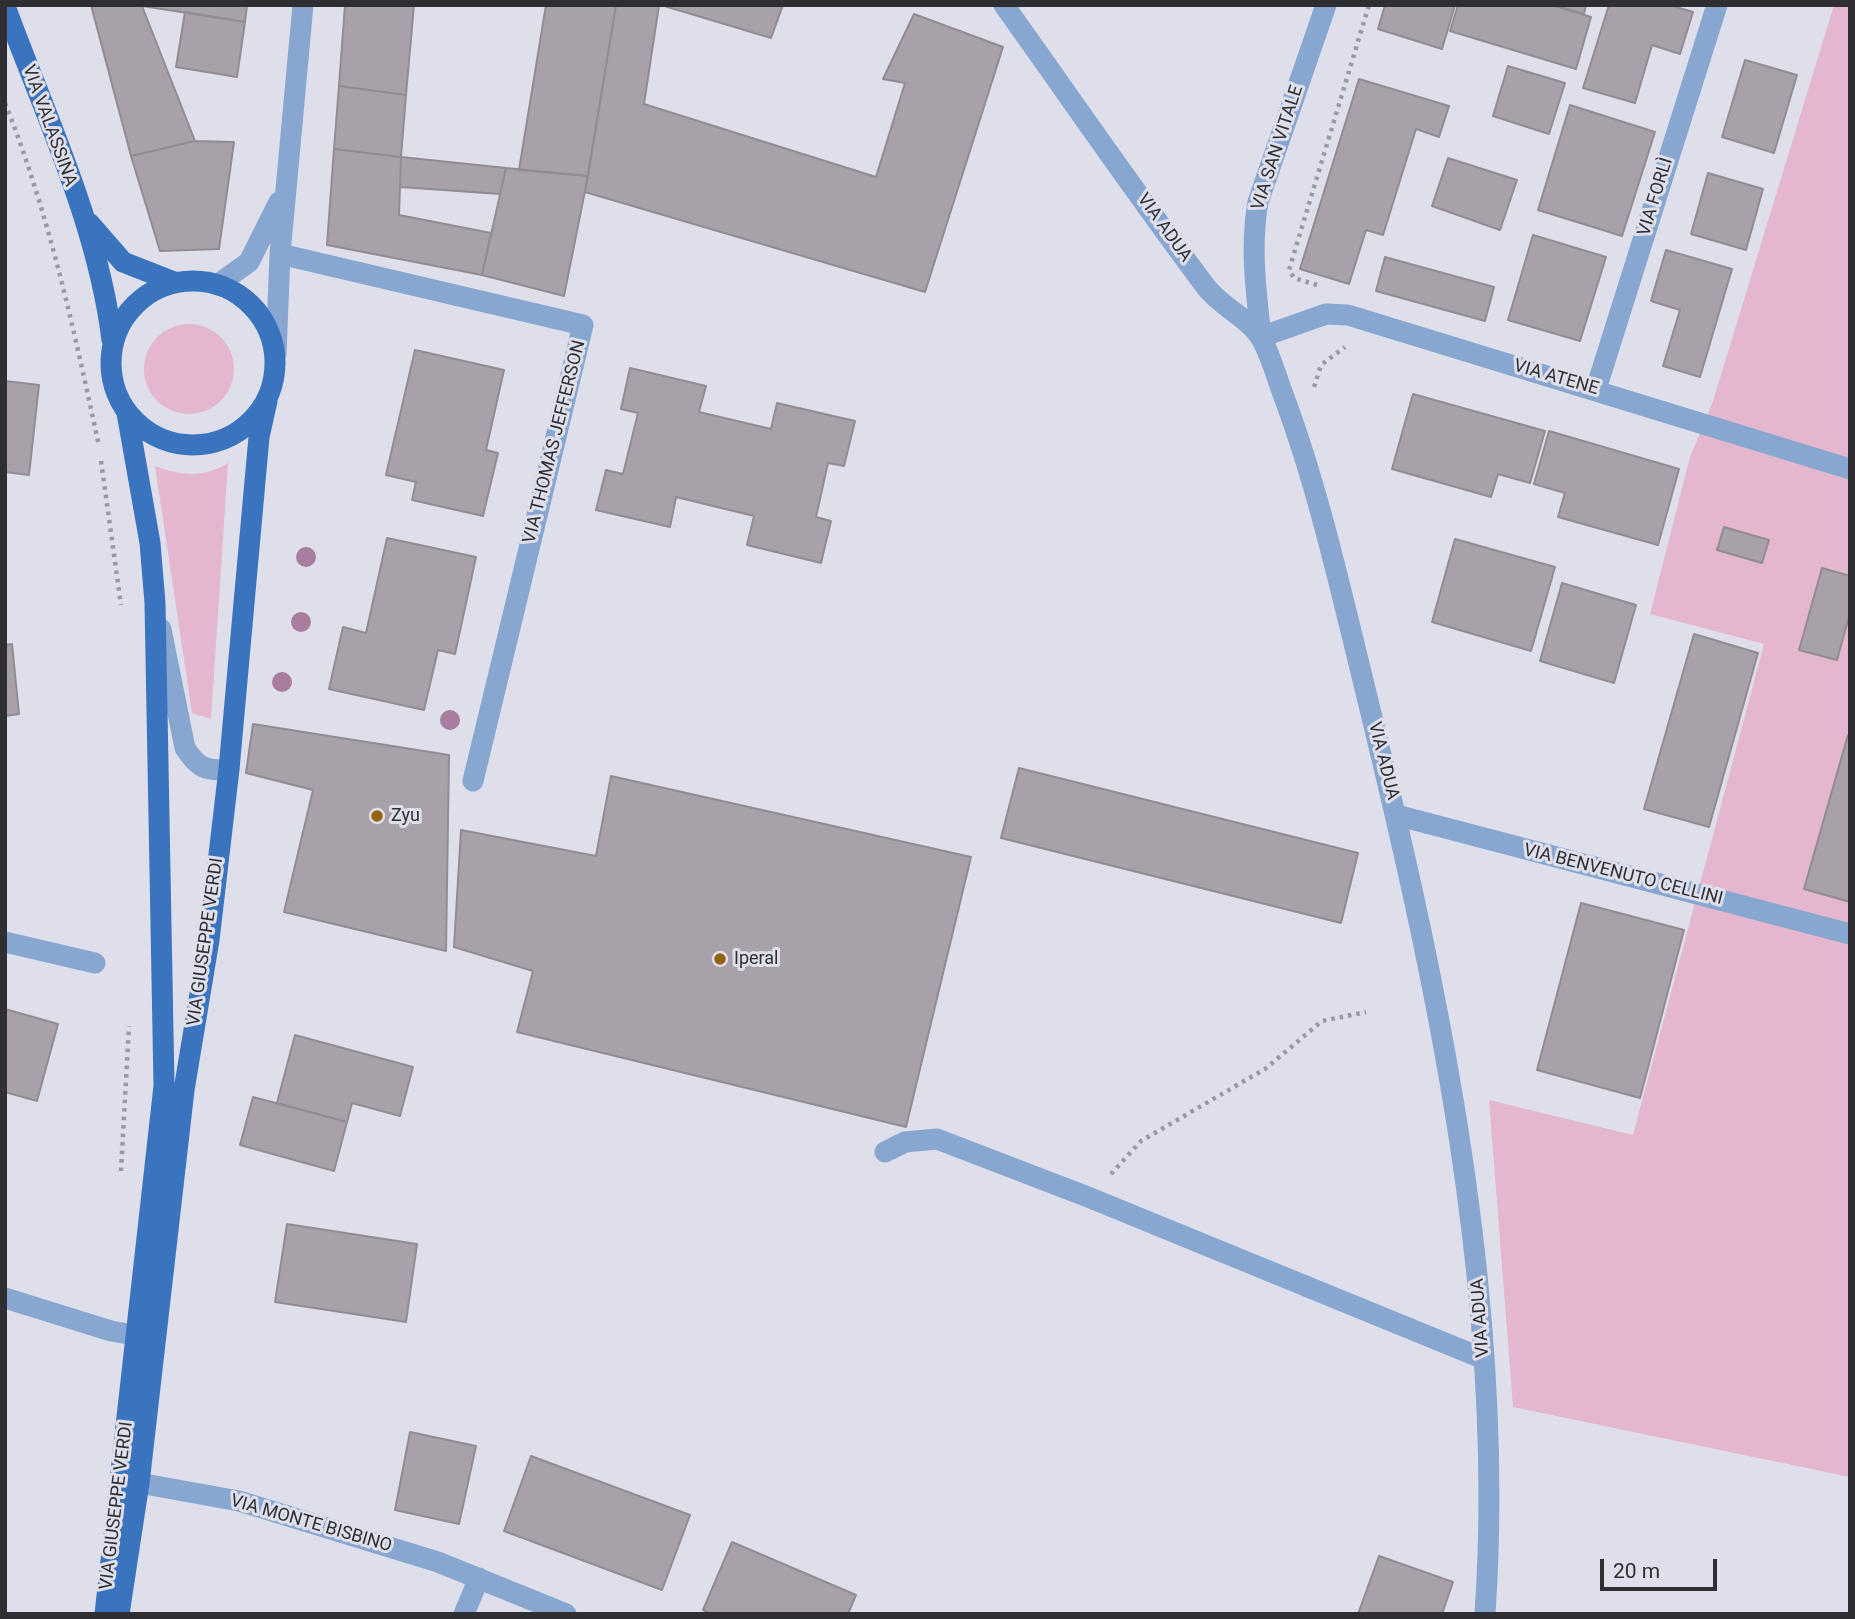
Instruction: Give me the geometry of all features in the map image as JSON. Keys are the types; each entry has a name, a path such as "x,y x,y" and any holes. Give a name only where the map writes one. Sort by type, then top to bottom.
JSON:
{"main road":[{"name":"VIA VALASSINA","path":"5,6 79,205 104,288 113,346"},
{"name":"VIA VALASSINA","path":"79,205 93,230 123,262 174,282"},
{"path":"205,281 217,285 233,290 254,307 269,330 276,354 275,378 267,401 246,426 224,439 197,445 169,442 150,433 127,413 116,395 111,372 118,325 135,303 148,293 174,282 205,281"},
{"name":"VIA GIUSEPPE VERDI","path":"119,1614 139,1483 184,1090 209,940 229,769 260,437 267,401"},
{"name":"VIA GIUSEPPE VERDI","path":"105,1614 134,1335 164,1086 155,603 150,543 127,413"}],"street":[{"path":"276,354 280,254 303,5"},
{"name":"VIA ADUA","path":"1004,5 1210,292 1261,337 1300,441 1341,591 1396,815 1465,1169 1477,1263 1484,1359 1488,1509 1485,1614"},
{"name":"VIA SAN VITALE","path":"1261,337 1252,265 1258,202 1326,5"},
{"name":"VIA FORLÌ","path":"1596,389 1717,5"},
{"path":"217,285 249,262 286,188"},
{"name":"VIA THOMAS JEFFERSON","path":"280,254 583,325 473,781"},
{"name":"VIA ATENE","path":"1261,337 1326,314 1348,315 1367,323 1596,389 1850,468"},
{"path":"155,603 185,748 195,763 209,772 229,769"},
{"name":"VIA BENVENUTO CELLINI","path":"1396,815 1850,934"},
{"path":"5,942 96,963"},
{"path":"885,1152 905,1142 937,1139 1088,1197 1484,1359"},
{"path":"5,1298 111,1331 134,1335"},
{"name":"VIA GIUSEPPE VERDI","path":"129,1398 136,1410 130,1469 139,1483"},
{"name":"VIA MONTE BISBINO","path":"139,1483 239,1501 438,1562 566,1614"},
{"path":"464,1614 479,1578"}],"path":[{"path":"1327,288 1294,278 1289,270 1369,5"},
{"path":"5,103 38,198 71,316 100,452 122,616"},
{"path":"1313,391 1321,365 1353,343 1367,323"},
{"path":"1088,1197 1141,1142 1265,1069 1322,1021 1366,1012"}],"shaded area":[{"path":"1834,5 1850,5 1850,1477 1513,1407 1489,1100 1633,1135 1764,644 1650,614 1690,457 1713,401"},
{"path":"189,324 206,328 221,337 230,352 234,369 230,386 221,401 206,410 189,414 172,410 157,401 148,386 144,369 148,352 157,337 172,328"},
{"path":"228,463 211,719 192,713 155,466 193,474 210,471"}],"building":[{"path":"91,5 142,6 195,141 131,156"},
{"path":"136,5 247,5 245,22"},
{"path":"345,5 414,5 406,95 339,86"},
{"path":"546,5 616,5 588,176 519,170"},
{"path":"616,5 659,5 644,104 876,177 905,83 883,79 914,14 1003,47 925,292 585,192"},
{"path":"661,5 783,5 771,38"},
{"path":"1385,5 1455,5 1442,49 1378,29"},
{"path":"1458,5 1552,5 1591,17 1576,69 1450,31"},
{"path":"1554,5 1586,5 1584,14"},
{"path":"1609,5 1669,5 1693,12 1680,54 1652,45 1635,103 1583,88"},
{"path":"185,12 245,22 237,77 176,67"},
{"path":"1745,60 1797,75 1774,153 1722,137"},
{"path":"1508,66 1565,83 1549,134 1493,116"},
{"path":"1359,79 1449,106 1439,137 1416,129 1383,235 1366,230 1349,284 1300,269"},
{"path":"339,86 406,95 401,157 334,149"},
{"path":"1570,105 1655,132 1622,236 1538,210"},
{"path":"195,141 234,142 219,249 160,251 131,156"},
{"path":"334,149 401,157 399,215 491,233 482,275 327,245"},
{"path":"401,157 506,168 500,194 400,187"},
{"path":"1448,158 1517,180 1500,230 1432,206"},
{"path":"506,168 588,176 564,296 482,275"},
{"path":"1708,173 1763,189 1746,250 1691,234"},
{"path":"1533,235 1606,257 1580,341 1508,320"},
{"path":"1666,250 1732,269 1700,377 1663,366 1680,310 1651,301"},
{"path":"1385,257 1494,287 1485,321 1376,291"},
{"path":"415,350 504,370 486,450 498,453 483,516 412,500 416,482 386,475"},
{"path":"630,368 706,386 699,412 771,429 777,403 855,421 844,466 828,463 816,517 831,521 821,563 747,545 754,516 676,497 670,527 596,510 606,470 623,474 638,413 621,409"},
{"path":"5,381 39,385 29,475 5,472"},
{"path":"1413,394 1545,431 1530,483 1498,474 1491,497 1392,469"},
{"path":"1549,431 1679,469 1658,545 1558,517 1565,493 1534,484"},
{"path":"1724,527 1769,540 1762,563 1717,550"},
{"path":"387,538 476,557 455,654 438,650 424,710 329,689 343,627 366,633"},
{"path":"1455,539 1555,567 1531,651 1432,622"},
{"path":"1822,568 1850,576 1850,613 1837,660 1799,650"},
{"path":"1562,583 1636,605 1614,683 1540,661"},
{"path":"1694,634 1758,653 1709,827 1644,809"},
{"path":"12,644 19,714 5,716 5,645"},
{"name":"Zyu","path":"253,724 449,755 446,951 284,912 313,790 246,773"},
{"path":"1848,735 1850,736 1850,902 1804,889"},
{"path":"1019,768 1358,853 1341,923 1001,838"},
{"name":"Iperal","path":"611,776 971,857 906,1127 517,1032 533,971 454,947 461,830 596,856"},
{"path":"1581,903 1684,930 1640,1098 1537,1070"},
{"path":"5,1009 58,1024 37,1101 5,1092"},
{"path":"295,1035 413,1067 400,1116 352,1103 347,1122 277,1103"},
{"path":"253,1097 347,1122 334,1171 240,1145"},
{"path":"287,1224 417,1244 406,1322 275,1302"},
{"path":"410,1432 476,1446 459,1524 395,1510"},
{"path":"531,1456 690,1515 662,1590 504,1531"},
{"path":"732,1542 856,1595 848,1614 712,1614 703,1610"},
{"path":"1379,1556 1453,1582 1442,1614 1358,1614"}],"place":[{"name":"Zyu","path":"377,816"},
{"name":"Iperal","path":"720,959"}]}
